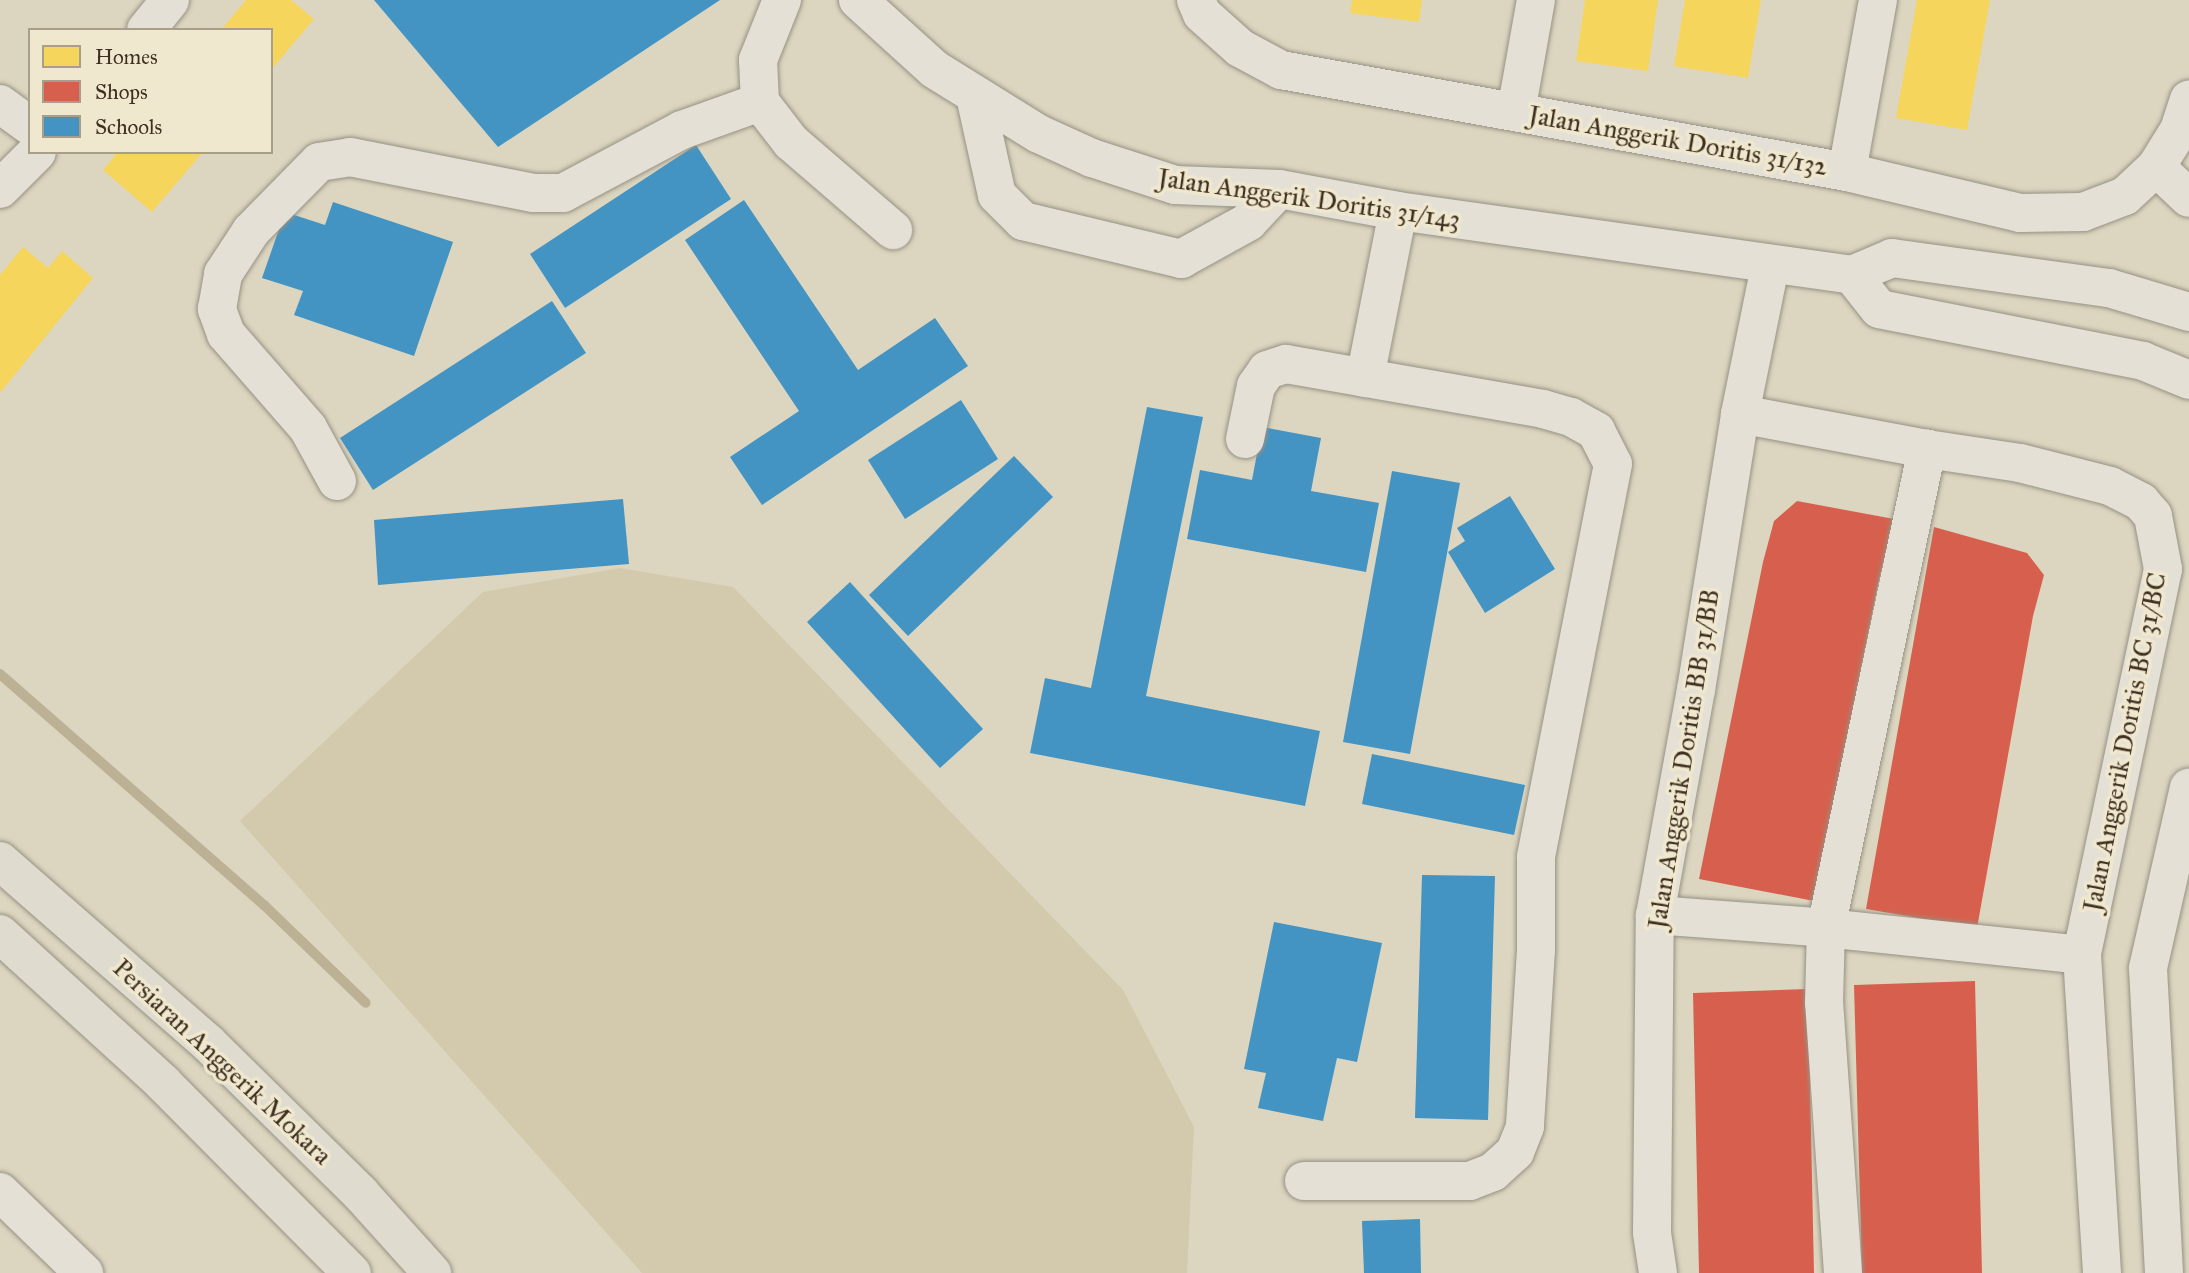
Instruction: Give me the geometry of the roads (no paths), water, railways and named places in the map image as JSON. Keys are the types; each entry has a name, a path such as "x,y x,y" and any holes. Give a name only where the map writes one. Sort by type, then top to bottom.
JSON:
{"main road":[{"name":"Persiaran Anggerik Mokara","path":"0,861 208,1043 360,1193 432,1273"},
{"path":"0,934 163,1083 352,1273"}],"street":[{"path":"147,28 170,0"},
{"path":"782,0 758,60 760,102 791,142 893,230"},
{"name":"Jalan Anggerik Doritis 31/143","path":"858,0 934,69 1039,134 1092,158 1175,185 1279,189 1398,211 1770,266 1852,275 1892,258 2109,288 2189,312"},
{"path":"1516,112 1536,0"},
{"path":"1847,172 1878,0"},
{"name":"Jalan Anggerik Doritis 31/132","path":"1199,7 1240,48 1281,70 1847,172 2020,213 2083,212 2125,196 2157,167 2179,130 2189,100"},
{"path":"975,96 997,195 1023,222 1181,259 1248,222 1279,189"},
{"path":"337,481 308,428 226,334 217,309 223,274 251,231 319,162 350,157 533,193 563,193 682,130 760,102"},
{"path":"0,104 28,125"},
{"path":"0,189 35,154"},
{"path":"2157,167 2189,198"},
{"path":"1365,378 1398,211"},
{"name":"Jalan Anggerik Doritis BB 31/BB","path":"1658,1273 1652,1233 1655,915 1696,690 1740,414 1770,266"},
{"path":"1852,275 1879,309 2143,361 2189,380"},
{"path":"1245,439 1256,386 1267,370 1286,364 1544,410 1571,418 1596,431 1613,464 1536,858 1536,950 1525,1127 1515,1152 1493,1172 1470,1181 1304,1181"},
{"name":"Jalan Anggerik Doritis BC 31/BC","path":"1740,414 1927,449 2020,463 2110,486 2141,502 2153,516 2176,562 2082,955 2102,1273"},
{"path":"1843,1273 1824,1003 1826,928 1927,449"},
{"path":"2164,1273 2148,968 2189,789"},
{"path":"1655,915 1826,928 2082,955"},
{"path":"0,1192 84,1273"}],"waterway":[{"path":"0,674 264,905 366,1003"}]}
